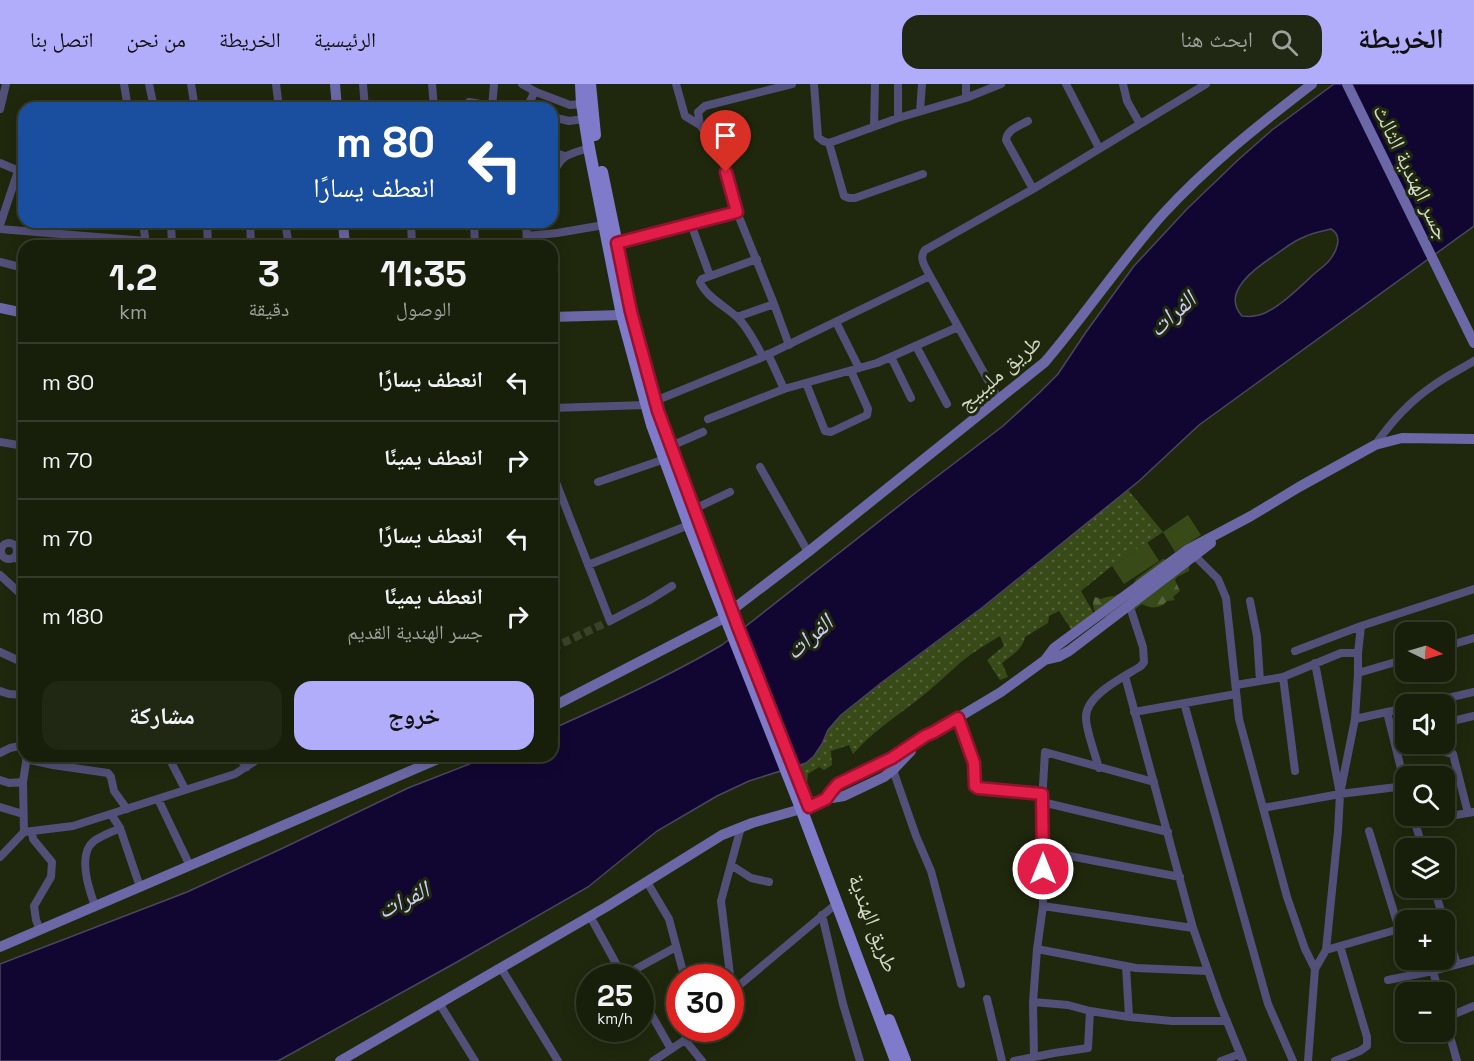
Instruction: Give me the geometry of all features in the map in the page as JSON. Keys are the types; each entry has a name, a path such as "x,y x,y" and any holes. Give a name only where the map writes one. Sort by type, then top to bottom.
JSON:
{"main road":[{"path":"581,84 589,148 622,315 650,403 671,446 729,614 804,805"},
{"path":"590,84 596,144 650,403 664,459 689,525 729,614"},
{"name":"طريق الهندية","path":"804,805 836,904 896,1061"},
{"name":"طريق الهندية","path":"804,805 905,1061"}],"street":[{"path":"0,109 6,84"},
{"path":"124,84 127,102"},
{"path":"149,84 153,102"},
{"path":"191,84 194,102"},
{"path":"276,84 278,102"},
{"path":"335,84 336,102"},
{"path":"363,84 364,102"},
{"path":"432,84 434,102"},
{"path":"492,102 494,84"},
{"path":"522,84 570,105 582,105"},
{"path":"676,84 685,116 700,125 720,152 737,212 789,345"},
{"path":"700,125 698,112 705,106 792,84"},
{"path":"814,84 818,137 829,142 966,98 997,85"},
{"path":"874,126 875,84"},
{"path":"898,84 898,118"},
{"path":"921,111 922,84"},
{"path":"966,84 966,98"},
{"path":"1066,84 1100,148"},
{"path":"1123,84 1127,101 1140,124"},
{"path":"999,400 930,276 922,256 926,250 1033,189 1206,84"},
{"name":"طريق مليبيج","path":"558,704 729,614 1046,362 1124,261 1171,206 1210,167 1312,84"},
{"name":"جسر الهندية الثالث","path":"1347,84 1474,343"},
{"path":"530,102 536,92"},
{"path":"558,118 569,121 585,119"},
{"path":"1028,121 1010,132 1006,140 1033,189"},
{"path":"829,142 844,196 849,198 855,198 923,174"},
{"path":"558,162 565,156 589,148"},
{"path":"558,154 565,156"},
{"path":"0,163 18,171"},
{"path":"18,180 0,227 114,240"},
{"path":"617,243 737,212"},
{"path":"691,224 711,276"},
{"path":"527,236 604,225"},
{"path":"526,228 527,240"},
{"path":"757,259 702,279 700,282 701,286 744,325 765,355 784,389"},
{"path":"0,262 18,266"},
{"path":"558,408 650,403 789,345 930,276"},
{"path":"737,317 774,304"},
{"path":"0,308 18,312"},
{"path":"558,317 622,315"},
{"path":"806,383 825,431 831,432 867,415 868,409 855,370 836,322"},
{"path":"708,419 784,389 855,370 891,357 958,327"},
{"path":"916,346 947,404"},
{"path":"891,357 911,398"},
{"path":"1374,445 1396,418 1421,395 1474,361"},
{"path":"671,446 703,432"},
{"path":"826,799 838,784 892,758 1001,692 1046,660 1054,648 1187,550 1374,445 1402,438 1474,439"},
{"path":"0,442 18,445"},
{"path":"598,482 664,459"},
{"path":"760,467 808,552"},
{"path":"558,488 610,621 672,586"},
{"path":"694,509 730,492"},
{"path":"588,565 689,525"},
{"path":"1046,660 1069,651 1232,526"},
{"path":"0,538 14,545 18,551"},
{"path":"8,543 3,545 1,556 11,560 18,553"},
{"path":"1195,556 1218,579 1226,598 1239,719 1287,897 1305,949 1315,969"},
{"path":"0,575 18,592"},
{"path":"1295,651 1360,626 1474,589"},
{"path":"1250,601 1257,636 1260,681"},
{"path":"1099,768 1086,719 1087,707 1095,696 1144,662 1143,647 1129,604"},
{"path":"1308,1061 1315,969 1326,950 1340,794 1355,719 1360,626"},
{"path":"1455,644 1474,638"},
{"path":"0,652 18,660"},
{"path":"1134,712 1184,703 1260,681 1283,677 1341,653 1358,653"},
{"path":"1358,673 1395,662"},
{"path":"1315,663 1340,794"},
{"path":"1125,676 1193,928 1242,1058 1221,1061"},
{"path":"1283,677 1295,771"},
{"path":"0,690 18,695"},
{"path":"1455,696 1474,692"},
{"path":"1184,703 1268,1004 1293,1061"},
{"path":"1355,719 1395,710"},
{"path":"1387,712 1400,766"},
{"path":"1455,720 1474,716"},
{"path":"958,718 974,763 975,786 1042,794"},
{"path":"340,1061 590,916 722,835 804,805 844,796 884,777 934,732"},
{"path":"0,753 18,747"},
{"path":"1034,1057 1037,949 1043,906 1042,794 1045,752 1154,782"},
{"path":"1453,754 1471,812 1455,814"},
{"path":"26,762 23,814 28,832 52,862 51,877 34,906 40,930"},
{"path":"41,762 108,773 114,791 127,808"},
{"path":"169,762 185,789"},
{"path":"243,762 247,766"},
{"path":"0,857 28,832 73,826 235,774 253,762"},
{"path":"0,947 431,762"},
{"path":"893,770 931,871 961,984"},
{"path":"0,780 9,783 23,782"},
{"path":"1263,808 1340,794 1395,789"},
{"path":"158,798 190,866"},
{"path":"1042,802 1168,832"},
{"path":"0,807 23,814"},
{"path":"111,814 120,828 140,888"},
{"path":"728,964 721,901 741,827"},
{"path":"95,906 87,874 85,858 87,848 93,841 120,828"},
{"path":"1369,831 1396,910"},
{"path":"1043,851 1180,877"},
{"path":"731,865 751,878 769,882"},
{"path":"647,882 669,919 682,964"},
{"path":"744,981 836,904"},
{"path":"1043,906 1193,928"},
{"path":"822,915 843,1004 860,1061"},
{"path":"590,916 617,964"},
{"path":"1326,950 1395,930"},
{"path":"1335,1061 1367,1046 1367,1037 1340,946"},
{"path":"647,964 676,947"},
{"path":"1037,949 1136,968 1208,971"},
{"path":"1455,958 1457,964"},
{"path":"1388,980 1474,960"},
{"path":"1126,966 1129,1017"},
{"path":"501,968 558,1061"},
{"path":"1433,971 1436,982"},
{"path":"987,999 1002,1061"},
{"path":"1034,1002 1068,1005 1129,1017 1172,1021 1227,1021"},
{"path":"439,1003 475,1061"},
{"path":"1455,1013 1474,1006"},
{"path":"1014,1061 1088,1048 1090,1011"},
{"path":"654,1019 671,1049"},
{"path":"653,1061 682,1042"},
{"path":"687,1042 702,1061"},
{"path":"1451,1042 1456,1061"},
{"path":"1066,1051 1069,1061"}],"green space":[{"path":"1128,490 1163,532 1112,566 1081,591 1097,619 1075,635 1059,611 1049,616 1048,623 1025,637 1019,649 1002,663 1008,677 1000,680 987,660 1004,646 1000,636 975,651 875,732 853,754 849,745 831,751 832,765 824,770 819,767 808,774 807,783 811,794 808,795 797,766 813,755 840,716 983,608"},
{"path":"1188,515 1201,535 1175,552 1163,532"},
{"path":"1147,542 1159,561 1124,584 1112,566"},
{"path":"1190,555 1189,571 1175,580 1180,591 1173,597 1175,600 1155,607 1142,604 1134,610 1100,618 1096,614 1093,605 1095,597 1101,599 1130,590 1136,579 1163,559 1171,561"}],"water":[{"name":"الفرات","path":"1334,84 1474,84 1474,226 1199,425 1139,481 983,607 841,715 828,730 814,756 806,763 749,781 717,796 657,831 588,887 278,1061 0,1061 0,964 187,892 408,788 475,762 558,762 558,726 659,679 722,645 1003,426 1038,394 1058,374 1134,266 1187,209 1272,130","holes":["1331,229 1337,236 1334,254 1328,262 1291,295 1265,313 1257,316 1242,316 1236,307 1235,298 1238,289 1251,273 1300,239"]}],"tunnel":[{"path":"558,645 610,621"}],"route":[{"path":"726,172 737,212 617,243 631,312 658,411 738,627 809,807 826,799 838,784 892,758 958,718 974,763 975,786 1042,794 1043,869"}]}
